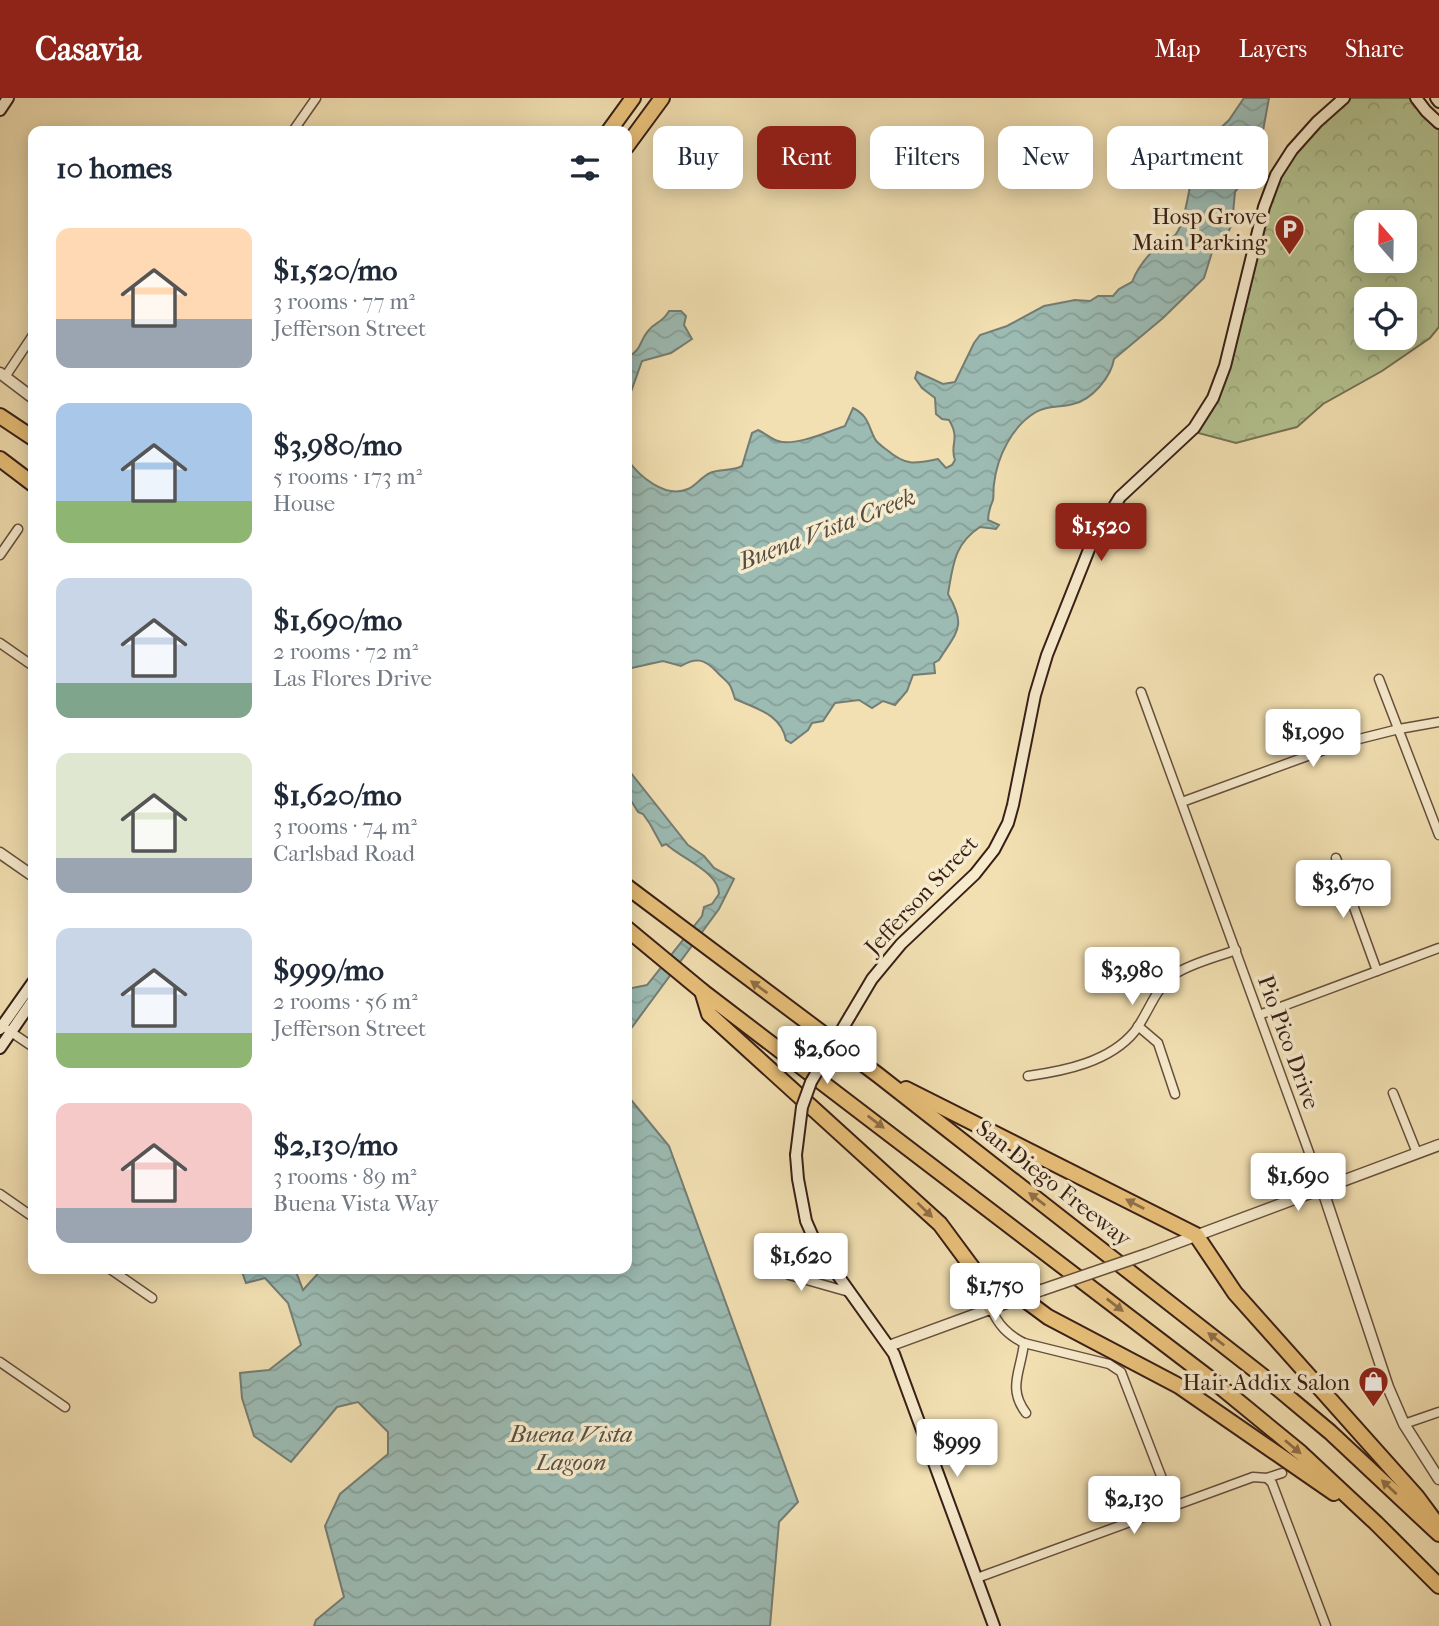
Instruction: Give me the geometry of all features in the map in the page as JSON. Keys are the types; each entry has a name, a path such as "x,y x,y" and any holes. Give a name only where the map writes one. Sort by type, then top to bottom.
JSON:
{"highway":[{"path":"613,126 633,98"},
{"path":"632,139 662,98"},
{"path":"6,419 28,430"},
{"path":"6,419 28,434"},
{"path":"2,461 28,480"},
{"name":"San Diego Freeway","path":"632,891 878,1075 1269,1381 1330,1432 1439,1534"},
{"path":"632,933 702,991 1217,1384 1301,1453 1439,1586"},
{"path":"702,991 709,1014 940,1224 981,1279 992,1308"},
{"path":"878,1075 1196,1235 1235,1293 1416,1497 1439,1527"},
{"path":"1021,1297 1048,1317 1180,1386 1376,1523"}],"main road":[{"path":"0,110 8,98"},
{"name":"Jefferson Street","path":"994,1626 894,1354 817,1246 806,1221 797,1179 796,1155 802,1107 811,1082 872,979 901,944 975,873 994,850 1013,805 1035,695 1047,655 1093,542 1120,497 1194,428 1213,398 1225,366 1264,207 1276,175 1292,150 1317,122 1344,98"},
{"path":"1416,98 1439,123"},
{"path":"0,1048 3,1028 28,990"},
{"path":"3,1028 28,1005"}],"street":[{"path":"296,126 316,98"},
{"path":"28,341 2,375 28,394"},
{"path":"0,555 18,529"},
{"path":"0,643 28,663"},
{"path":"1379,679 1439,835"},
{"name":"Pio Pico Drive","path":"1141,692 1322,1188 1388,1387 1404,1424 1439,1479"},
{"path":"1182,802 1343,743 1439,722"},
{"path":"0,853 28,873"},
{"path":"1336,858 1377,971"},
{"path":"1259,1015 1439,948"},
{"path":"1028,1076 1054,1072 1111,1052 1138,1026 1163,984 1178,972 1236,950"},
{"path":"1138,1026 1158,1043 1175,1094"},
{"path":"3,1028 28,1043"},
{"path":"1393,1093 1417,1153"},
{"path":"889,1346 1147,1254 1439,1145"},
{"path":"0,1194 28,1214"},
{"path":"770,1260 789,1275 849,1292"},
{"path":"117,1274 152,1298"},
{"path":"992,1308 996,1321 1011,1337 1024,1343 1109,1364 1121,1372 1173,1507"},
{"path":"1024,1343 1015,1388 1017,1401 1026,1413"},
{"path":"0,1362 65,1407"},
{"path":"1404,1424 1439,1412"},
{"path":"976,1578 1253,1478 1267,1478 1282,1473"},
{"path":"1267,1478 1272,1483 1326,1626"}],"green space":[{"path":"1351,98 1420,98 1439,120 1439,327 1430,338 1417,347 1417,287 1354,287 1354,350 1413,350 1382,371 1323,404 1297,427 1236,443 1198,433 1218,401 1232,361 1270,205 1284,170 1325,120"}],"water":[{"path":"1244,98 1269,98 1264,126 1223,126"},
{"name":"Buena Vista Creek","path":"1189,189 1237,189 1232,224 1223,243 1213,249 1204,278 1163,318 1114,359 1109,373 1094,393 1080,402 1036,412 1013,434 998,463 993,500 988,514 988,520 999,525 996,529 980,527 965,541 956,556 948,594 957,614 957,628 939,660 934,663 935,673 913,675 907,691 895,705 883,701 872,708 859,700 835,703 823,721 812,723 808,730 791,743 786,740 779,724 773,718 735,699 728,683 704,662 696,660 681,666 663,661 632,668 632,465 646,479 662,488 679,491 691,488 710,473 742,466 752,433 758,430 778,441 802,440 845,426 853,408 865,418 877,442 900,459 916,463 938,459 946,468 955,460 954,432 949,420 936,414 935,398 922,388 915,378 917,372 943,384 955,382 980,335 1007,326 1044,306 1075,300 1090,301 1098,296 1113,296 1132,282 1148,256 1175,235 1183,218"},
{"path":"669,311 681,311 686,316 684,325 692,339 671,353 642,361 632,389 632,354 651,328"},
{"path":"632,774 688,845 704,856 714,868 734,879 719,909 632,1027 632,988 647,985 702,916 704,907 712,904 719,894 713,879 706,872 666,844 662,846 643,814 638,812 632,802"},
{"name":"Buena Vista Lagoon","path":"632,1101 669,1146 798,1502 779,1522 770,1626 314,1626 316,1620 344,1597 325,1526 340,1494 388,1454 388,1432 358,1402 337,1407 291,1462 254,1436 242,1398 240,1373 269,1370 301,1345 288,1303 265,1278 246,1283 243,1274 297,1274 303,1290 317,1274 632,1274"}],"place":[{"name":"Hosp Grove Main Parking","path":"1290,256"},
{"name":"Hair Addix Salon","path":"1373,1409"}]}
